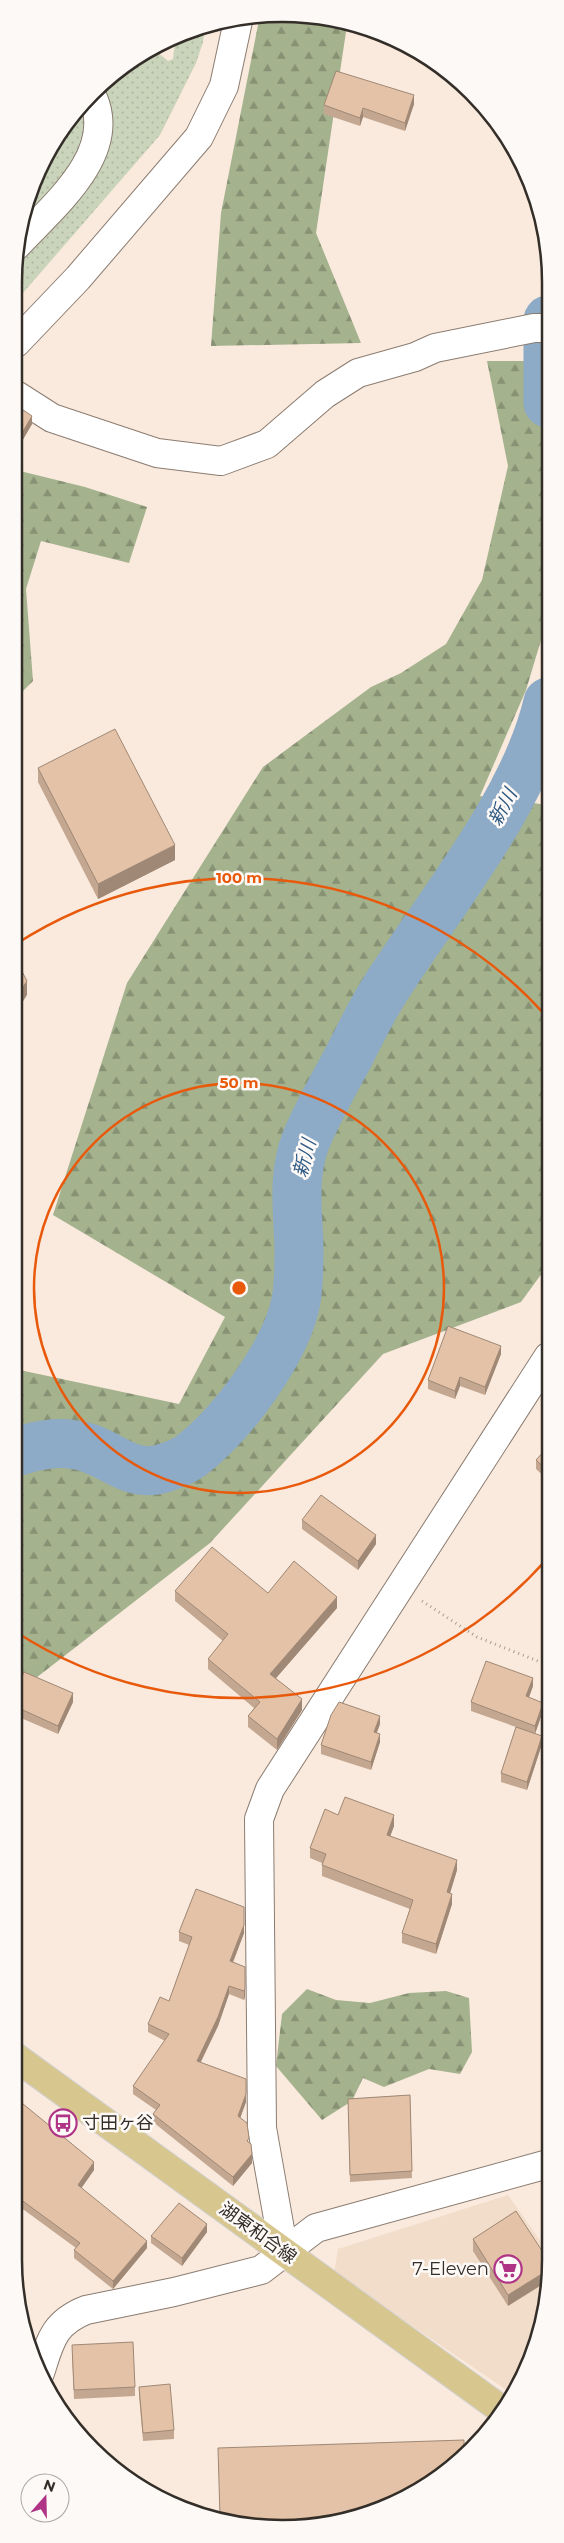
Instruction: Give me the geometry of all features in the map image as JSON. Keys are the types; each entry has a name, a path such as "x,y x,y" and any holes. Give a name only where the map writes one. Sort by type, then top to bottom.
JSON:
{"main road":[{"name":"湖東和合線","path":"22,2062 497,2406"}],"street":[{"path":"22,336 78,278 199,137 224,86 237,26"},
{"path":"27,235 82,174 90,159 94,151 99,121 94,104"},
{"path":"22,399 52,418 157,453 222,461 267,444 325,394 358,373 416,357 435,348 541,328"},
{"path":"284,2252 262,2128 259,1820 270,1789 542,1367"},
{"path":"43,2363 55,2331 72,2315 86,2310 174,2292 261,2270 316,2228 542,2166"}],"path":[{"path":"401,1587 477,1637 542,1663"}],"shaded area":[{"path":"508,2195 542,2243 542,2261 537,2312 533,2328 522,2360 507,2390 334,2273 338,2249"}],"green space":[{"path":"299,23 346,30 316,233 361,343 211,346 221,213 258,24"},
{"path":"204,34 196,63 160,135 22,294 24,253 99,166 101,97 124,76 159,53 168,61 173,59 175,46"},
{"path":"89,109 90,141 29,222 49,167 66,138"},
{"path":"487,361 528,361 542,364 542,637 526,690 480,796 542,804 542,1273 521,1302 383,1354 210,1543 22,1689 22,1370 179,1404 225,1317 53,1215 127,983 263,767 371,687 401,673 446,644 482,580 508,466"},
{"path":"22,471 85,487 147,507 129,563 41,541 26,589 33,681 22,692"},
{"path":"307,1989 336,2000 370,2003 409,1993 446,1991 469,1998 472,2052 460,2074 429,2069 384,2087 363,2078 352,2101 322,2120 276,2066 282,2014"}],"building":[{"path":"336,71 414,95 405,123 363,108 360,118 324,105"},
{"path":"22,409 32,416 22,433"},
{"path":"115,729 175,845 98,884 38,768"},
{"path":"22,971 27,981 22,988"},
{"path":"448,1326 501,1346 485,1387 460,1377 455,1391 428,1380"},
{"path":"542,1454 542,1466 536,1460"},
{"path":"321,1495 376,1535 358,1561 302,1520"},
{"path":"212,1547 268,1593 294,1561 337,1597 270,1674 302,1699 277,1739 248,1716 260,1702 208,1659 228,1634 175,1591"},
{"path":"486,1661 533,1678 526,1696 542,1703 542,1706 535,1726 471,1702"},
{"path":"24,1672 73,1693 58,1726 22,1710 22,1676"},
{"path":"339,1702 380,1716 374,1732 380,1734 371,1762 321,1745 331,1715"},
{"path":"516,1727 542,1736 527,1782 501,1773"},
{"path":"345,1797 394,1815 387,1835 457,1860 447,1892 452,1894 436,1944 402,1933 413,1900 322,1865 326,1854 310,1848 325,1809 338,1815"},
{"path":"196,1889 244,1907 244,1925 230,1961 245,1967 245,1988 244,1991 229,1986 218,2017 197,2061 246,2079 246,2094 238,2116 247,2123 249,2138 247,2141 251,2144 252,2154 233,2177 153,2114 160,2105 133,2086 169,2034 148,2024 160,1997 169,2001 192,1937 179,1932"},
{"path":"410,2095 412,2171 350,2175 348,2099"},
{"path":"22,2103 94,2162 78,2185 147,2241 113,2281 74,2250 80,2243 22,2200"},
{"path":"179,2203 207,2224 182,2258 151,2236"},
{"path":"516,2211 542,2251 541,2274 508,2295 473,2239"},
{"path":"133,2342 135,2387 74,2390 72,2345"},
{"path":"170,2384 174,2430 143,2433 139,2387"},
{"path":"464,2440 464,2445 440,2467 397,2494 349,2512 299,2520 265,2520 220,2513 218,2448"}],"waterway":[{"name":"新川","path":"22,1450 45,1445 76,1445 99,1452 129,1467 140,1470 151,1471 164,1468 189,1457 208,1441 224,1425 256,1385 270,1364 281,1342 296,1301 299,1262 297,1180 306,1140 370,1014 461,877 504,808 522,773 542,722"}],"place":[{"name":"寸田ヶ谷","path":"63,2123"},
{"name":"7-Eleven","path":"508,2269"}]}
